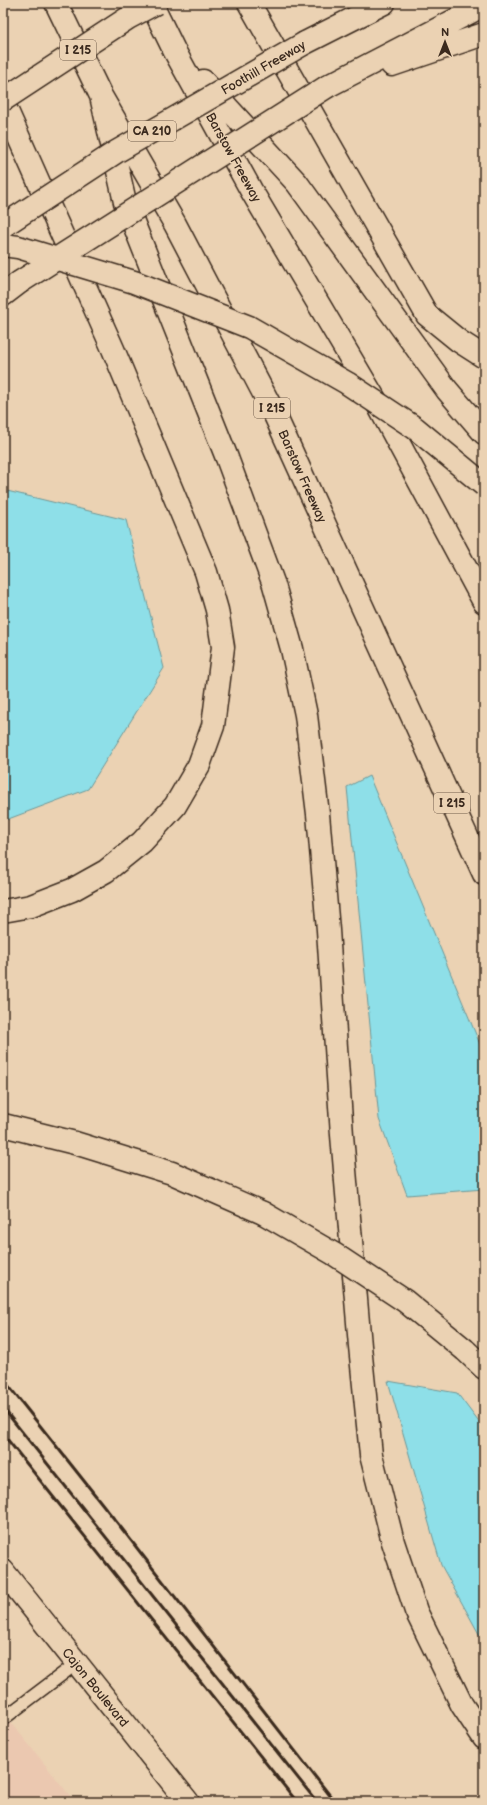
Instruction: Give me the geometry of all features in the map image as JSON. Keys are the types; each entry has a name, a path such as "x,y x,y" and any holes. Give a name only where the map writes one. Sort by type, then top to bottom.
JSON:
{"main road":[{"name":"Barstow Freeway","path":"56,3 101,96 175,224 274,413 484,874"},
{"name":"Barstow Freeway","path":"151,3 174,50 251,190 376,401 484,602"},
{"path":"3,911 31,906 72,890 106,871 142,842 175,806 199,764 213,726 223,647 217,610 206,572 114,349 3,101 128,18 156,3"},
{"path":"249,3 427,315 459,341 484,357"},
{"name":"Foothill Freeway","path":"3,226 116,152 305,43 384,3"},
{"path":"12,288 328,86 484,5"},
{"path":"328,86 484,34"},
{"path":"174,50 297,183 447,390 484,433"},
{"path":"101,96 125,202 228,458 274,585 292,649 306,715 318,814 328,930 342,1143 371,1455 392,1542 416,1611 462,1705 484,1738"},
{"path":"3,245 18,247 134,282 249,327 348,383 415,428 484,486"},
{"path":"3,1125 76,1143 172,1173 263,1213 334,1254 404,1301 465,1350 484,1368"},
{"name":"Cajon Boulevard","path":"5,1579 76,1663 188,1802"}],"lane":[{"path":"3,1718 76,1663"}],"shaded area":[{"path":"3,1715 22,1736 75,1802 3,1802"}],"water":[{"path":"3,490 126,520 164,668 88,789 3,821"},
{"path":"369,776 484,1054 484,1189 407,1195 379,1119 347,787"},
{"path":"388,1381 457,1393 484,1429 484,1643 441,1565"}],"railway":[{"path":"3,1379 335,1802"},
{"path":"3,1408 317,1802"},
{"path":"3,1434 297,1802"}]}
